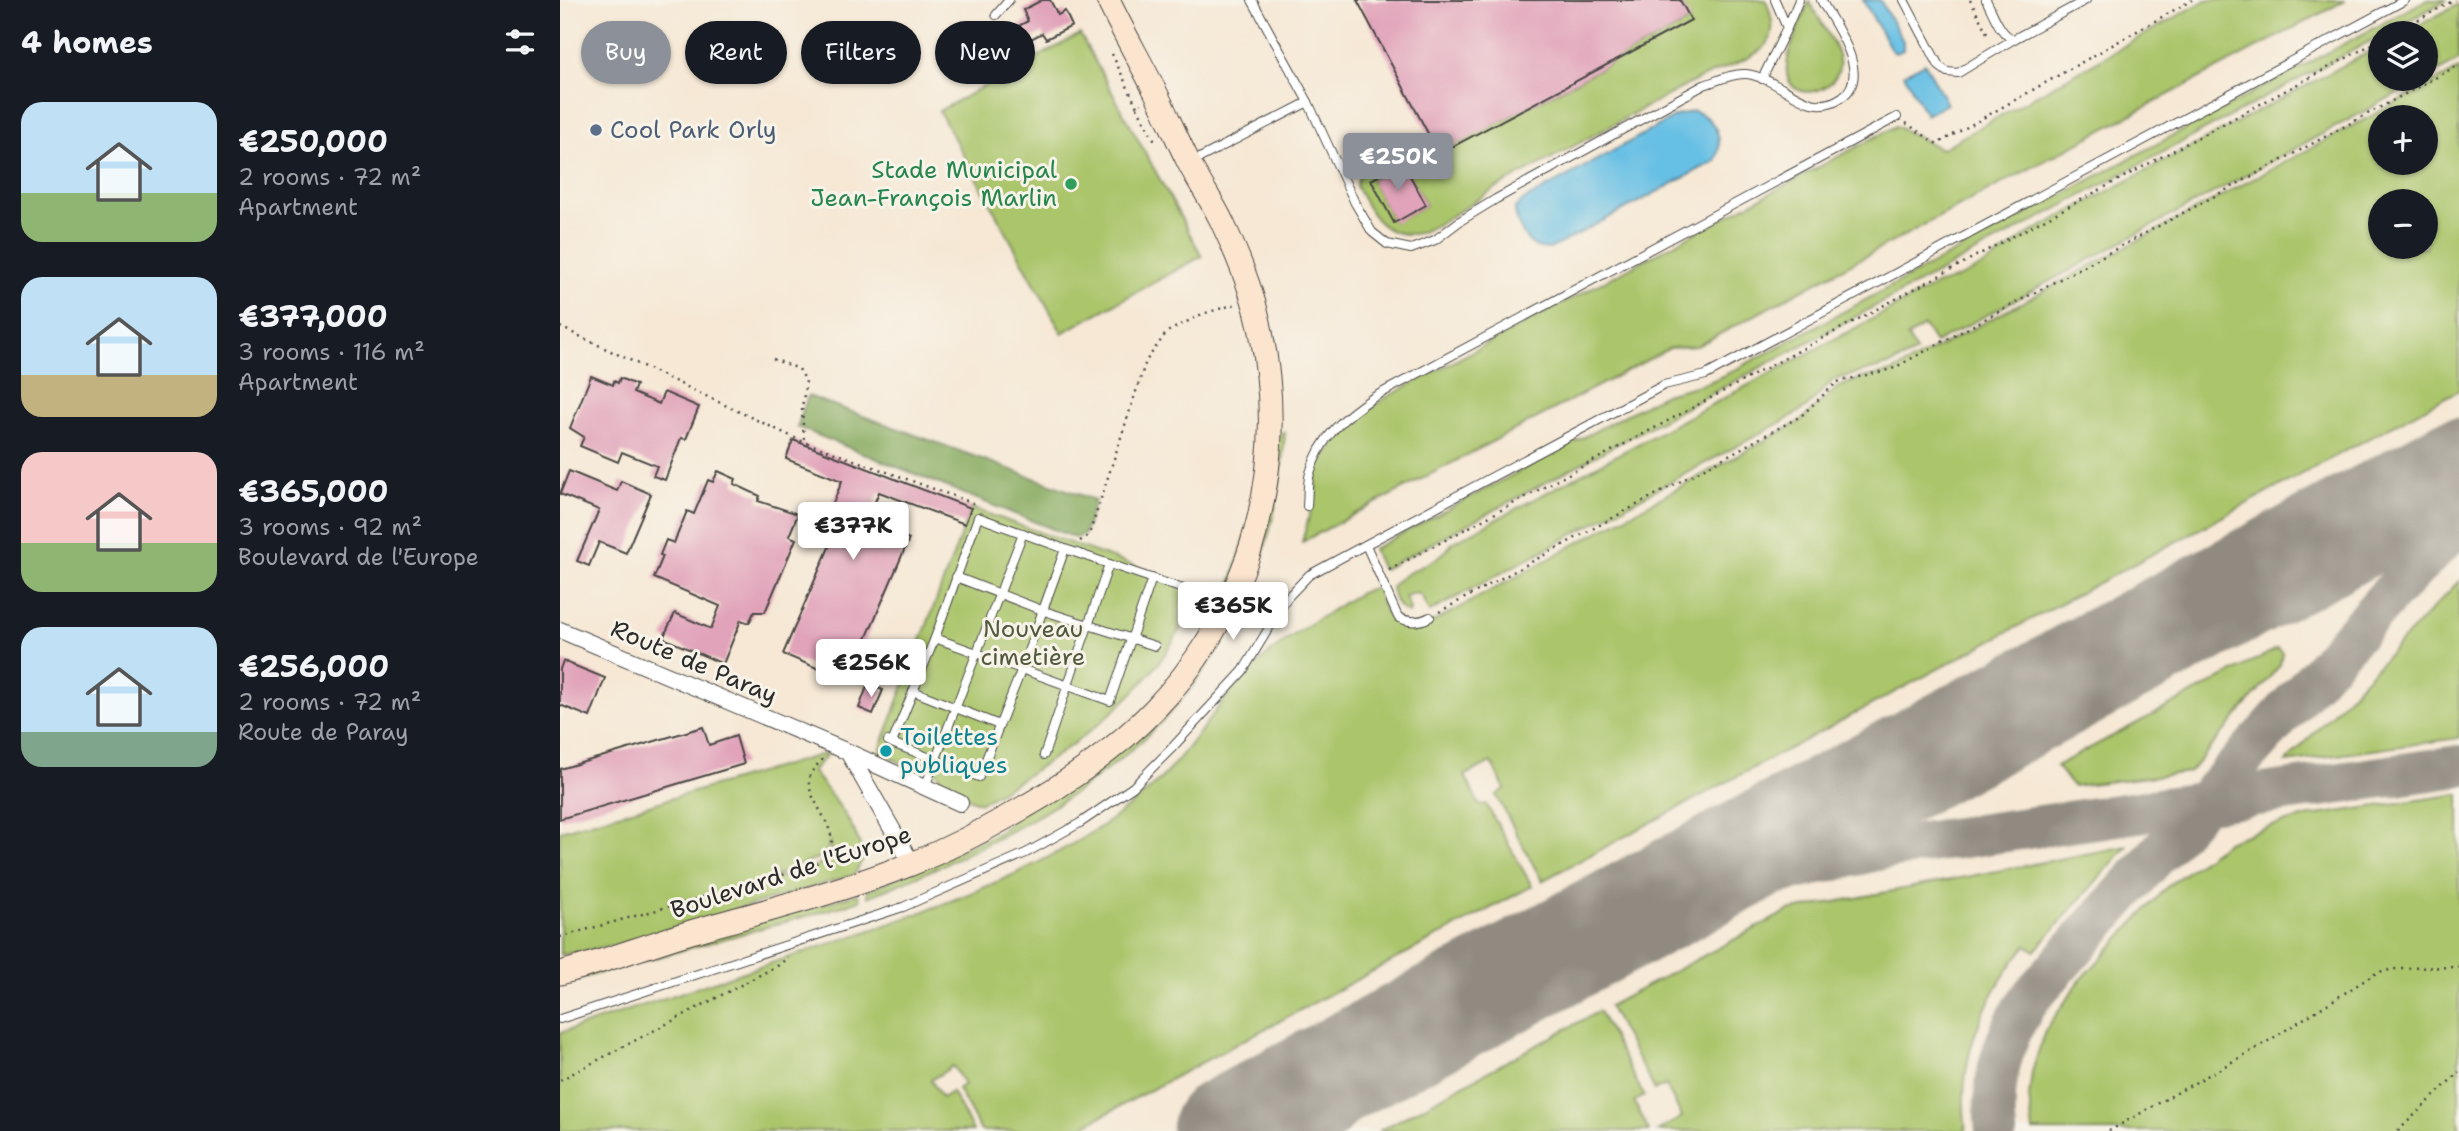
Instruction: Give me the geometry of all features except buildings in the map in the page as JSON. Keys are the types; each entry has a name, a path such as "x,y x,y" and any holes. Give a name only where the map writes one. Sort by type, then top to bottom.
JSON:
{"main road":[{"name":"Boulevard de l'Europe","path":"560,973 632,949 825,894 912,863 1008,817 1073,778 1124,740 1166,698 1213,633 1239,581 1262,507 1269,462 1270,395 1262,333 1253,299 1222,222 1189,164 1108,0"},
{"name":"Boulevard de l'Europe","path":"560,960 632,949"}],"street":[{"name":"Route de Paray","path":"560,630 848,752 960,803"},
{"path":"848,752 912,863"}],"lane":[{"path":"996,15 1009,0"},
{"path":"1252,0 1308,102 1355,203 1372,232 1387,244 1411,248 1435,240 1460,220 1496,199 1704,85 1735,74 1748,74 1762,79 1815,104 1829,104 1842,97 1855,79 1851,57 1821,0"},
{"path":"1775,0 1787,28"},
{"path":"1762,79 1800,0"},
{"path":"1904,0 1939,66 1947,72 1958,73 2014,38 2086,0"},
{"path":"1986,0 2004,33 2014,38"},
{"path":"560,1019 903,907 1026,853 1080,823 1133,787 1243,671 1287,598 1310,575 1664,385 1706,375 2405,0"},
{"path":"1189,164 1308,102"},
{"path":"1307,506 1310,473 1326,438 1346,414 1897,117"},
{"path":"1065,549 1044,611 979,778 890,742 935,638 978,517 1195,593"},
{"path":"925,787 1023,533"},
{"path":"1366,545 1398,617 1404,621 1419,622 1430,617"},
{"path":"1044,755 1109,564"},
{"path":"956,577 1044,611 1155,646"},
{"path":"935,638 1110,701 1152,578"},
{"path":"913,691 999,725"}],"path":[{"path":"1970,0 1988,35"},
{"path":"1897,117 1937,144 2192,0"},
{"path":"2416,21 2455,0"},
{"path":"1379,576 2368,46"},
{"path":"1430,617 1801,416 1838,382 1892,369 2459,65"},
{"path":"1076,541 1089,535 1146,361 1167,332 1202,314 1253,299"},
{"path":"560,327 799,440 985,508"},
{"path":"773,359 799,369 806,381 802,408 804,441"},
{"path":"560,937 793,872 822,860 829,853 830,833 823,813 811,795 808,782 811,771 830,752"},
{"path":"829,853 838,857 849,854 863,855"},
{"path":"560,1080 779,965 808,937"},
{"path":"2109,1131 2262,1045 2378,972 2402,968 2459,967"},
{"path":"2398,1131 2459,1072"}],"green space":[{"path":"1680,0 1766,0 1772,19 1772,32 1767,44 1755,54 1648,106 1420,232 1402,234 1384,226 1371,213 1356,186 1359,176 1429,137 1439,154 1690,21","holes":["1402,163 1426,205 1394,222 1371,180"]},
{"path":"2206,0 2346,0 1697,346 1670,348 1302,542 1316,491 1316,470 1343,430 1385,398 1896,126 1941,149"},
{"path":"2426,0 2447,0 2408,21 2387,21"},
{"path":"1809,1 1839,59 1834,79 1826,86 1807,92 1798,90 1791,84 1787,66 1791,47"},
{"path":"2459,4 2459,60 2438,71 2438,21 2427,21"},
{"path":"2368,31 2368,42 1382,570 1373,549 1665,394 1707,383"},
{"name":"Stade Municipal Jean-François Marlin","path":"1080,34 1202,256 1062,333 939,111 988,84 1035,84 1035,59"},
{"path":"2368,52 2368,91 2402,91 2376,105 2368,105 2368,109 1935,343 1924,326 1908,337 1916,352 1892,364 1833,380 1807,407 1789,418 1429,612 1421,595 1415,593 1405,596 1409,613 1397,603 1391,587 1405,575 1439,556 1452,543 1936,285 1984,265 2026,235"},
{"path":"2459,69 2459,390 1542,881 1496,795 1505,789 1491,762 1465,775 1479,805 1486,804 1532,886 1074,1131 981,1131 958,1089 964,1084 953,1066 931,1080 942,1098 952,1092 973,1131 560,1131 560,1033 896,921 984,888 1026,868 1106,823 1141,797 1178,759 1233,689 1265,656 1350,599 1374,588 1393,622 1405,627 1424,627 1799,422 1838,387 1862,378 1892,372 2368,118 2368,175 2438,175 2438,105 2392,105 2418,91 2438,91 2438,80"},
{"path":"808,396 1095,500 1084,535 1075,538 797,427"},
{"path":"1285,432 1271,524 1244,603 1205,671 1154,729 1094,779 1025,823 950,862 868,897 867,891 998,833 1205,661 1280,433"},
{"name":"Nouveau cimetière","path":"971,508 1203,590 1158,664 1121,705 1052,759 980,803 938,785 940,777 936,771 922,767 919,772 879,752"},
{"path":"2459,581 2459,738 2286,762"},
{"path":"2278,648 2282,653 2280,665 2190,772 2073,786 2056,766"},
{"path":"830,752 812,771 847,819 862,851 839,855 831,852 831,840 823,856 768,879 809,869 830,856 838,859 863,855 854,875 612,946 560,955 560,831"},
{"path":"2459,794 2459,1131 2033,1131 2029,1097 2032,1072 2045,1031 2078,983 2168,886 2227,842 2268,827 2310,816"},
{"path":"2127,846 2035,951 2026,945 1997,987 1985,1009 1969,1055 1964,1105 1966,1131 1657,1131 1682,1117 1666,1085 1655,1090 1609,1006 1788,911"},
{"path":"858,894 860,900 839,907 560,984 560,977"},
{"path":"1599,1011 1644,1096 1634,1102 1649,1131 1379,1131"}],"water":[{"path":"1863,0 1880,0 1903,41 1903,50 1896,53 1892,51"},
{"path":"1925,63 1947,104 1926,115 1904,74"},
{"path":"1694,111 1713,124 1719,138 1715,161 1550,249 1539,248 1529,242 1515,212 1515,208 1524,200 1678,115"}],"taxiway":[{"path":"1996,1131 1995,1093 2001,1058 2014,1025 2034,993 2391,593 2459,524"},
{"path":"1317,1131 1357,1094 1438,1032 1566,949 1655,913 1762,877 1881,849 2459,766"}],"runway":[{"path":"1225,1131 2459,471"}],"place":[{"name":"Cool Park Orly","path":"596,130"},
{"name":"Stade Municipal Jean-François Marlin","path":"1071,184"},
{"name":"Toilettes publiques","path":"886,751"}]}
